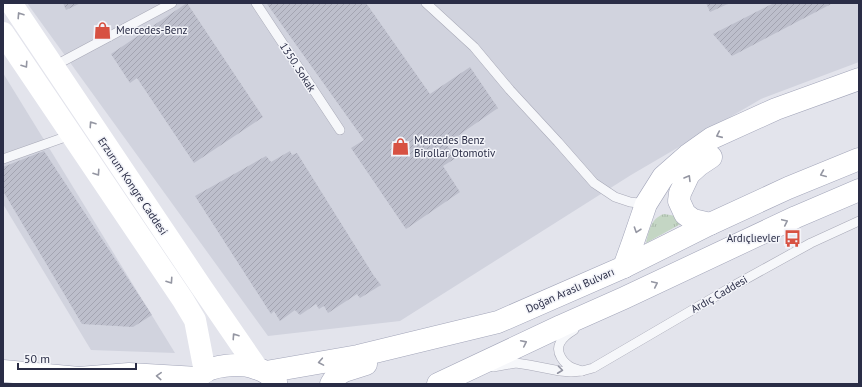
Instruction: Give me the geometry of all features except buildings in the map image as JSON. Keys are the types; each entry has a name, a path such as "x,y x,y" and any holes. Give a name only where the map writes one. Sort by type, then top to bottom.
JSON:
{"main road":[{"name":"Erzurum Kongre Caddesi","path":"11,3 195,278 267,375"},
{"name":"Erzurum Kongre Caddesi","path":"3,33 195,320 200,378"},
{"path":"624,267 646,204 663,177 688,155 712,138 776,109 859,79"},
{"path":"685,214 679,201 680,193 689,174 699,165 752,133 789,116 859,89"},
{"name":"Doğan Araslı Bulvarı","path":"200,378 211,369 238,365 248,366 267,375 358,356 498,322 624,267 710,224 788,188 859,159"},
{"path":"438,384 796,217 859,190"},
{"path":"646,204 660,205 685,214 693,220 710,224"},
{"path":"331,384 336,376 344,371 420,353 459,341 498,322"},
{"path":"3,371 79,378 116,384"},
{"path":"79,378 129,374 200,378"}],"lane":[{"path":"53,66 172,3"},
{"name":"1350. Sokak","path":"256,3 340,130"},
{"path":"426,3 474,47 510,90 594,183 615,197 630,202 646,204"},
{"path":"3,159 71,134"},
{"name":"Ardıç Caddesi","path":"582,371 593,368 735,285 804,247 859,221"},
{"path":"582,371 573,368 561,359 558,350 559,343 565,336 579,326 624,298"},
{"path":"466,371 516,363 560,371 582,371"}],"shaded area":[{"path":"27,3 859,3 859,62 761,99 631,175 400,321 268,336"},
{"path":"3,73 175,353 91,350 3,204"}],"green space":[{"path":"664,214 676,216 686,221 646,243 653,222"}],"place":[{"name":"Mercedes-Benz","path":"103,30"},
{"name":"Mercedes Benz Birollar Otomotiv","path":"401,146"},
{"name":"Ardıçlıevler","path":"793,238"}]}
